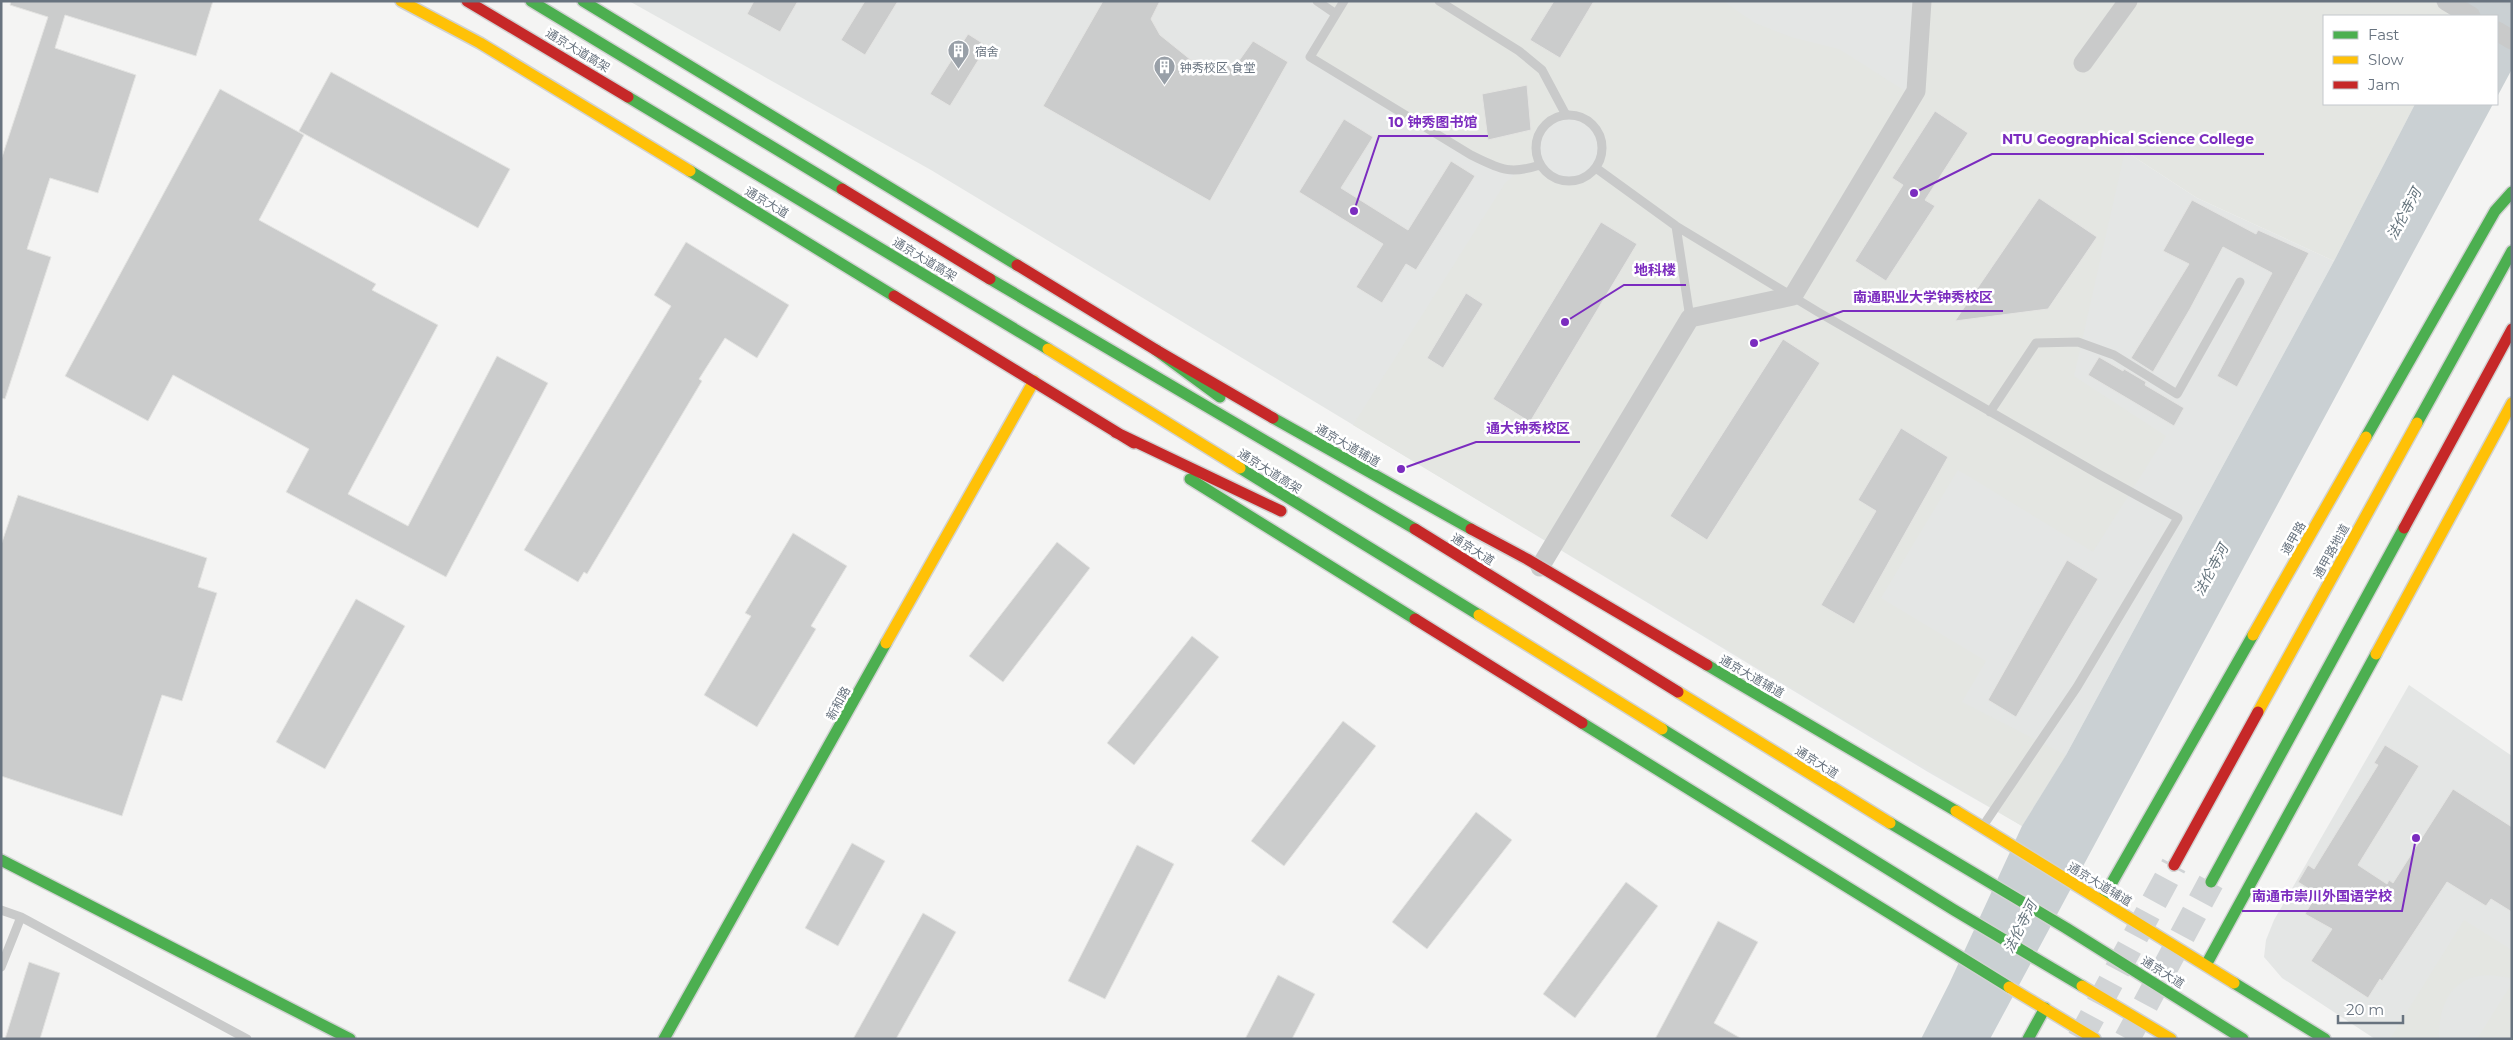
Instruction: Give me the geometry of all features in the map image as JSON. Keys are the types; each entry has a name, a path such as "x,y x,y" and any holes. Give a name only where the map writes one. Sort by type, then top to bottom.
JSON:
{"main road":[{"name":"通京大道","path":"401,1 480,43 1115,432"},
{"name":"通京大道高架","path":"467,1 1050,350 1364,546"},
{"name":"通京大道高架","path":"531,1 1064,324 1378,506"},
{"path":"583,1 1156,350 1240,412 1378,506"},
{"name":"通甲路","path":"2102,900 2490,220 2512,192"},
{"name":"通甲路地道","path":"2174,865 2512,251"},
{"path":"2211,882 2512,329"},
{"name":"通京大道辅道","path":"1156,350 1392,486 1540,567 1982,827 1995,837 2102,900 2325,1039"},
{"name":"新和路","path":"664,1039 1034,381"},
{"path":"2206,965 2512,403"},
{"path":"1115,432 1299,519 1364,546 1954,910 2171,1039"},
{"path":"1115,432 1936,944 2095,1039"},
{"name":"通京大道","path":"1378,506 1972,874 2066,928 2243,1039"},
{"path":"1,860 350,1039"},
{"path":"2028,1039 2045,1008"}],"street":[{"path":"1540,567 1690,318 1793,296 1916,91 1922,1"},
{"path":"2083,63 2128,1"},
{"path":"2446,1 2469,15"},
{"path":"2498,33 2512,40"}],"lane":[{"path":"1317,1 1336,14"},
{"path":"1344,1 1310,57 1471,156 1498,168 1519,172 1540,165"},
{"path":"1439,1 1519,51 1542,70 1566,115"},
{"path":"1566,115 1577,115 1595,127 1600,137 1601,158 1596,168 1588,176 1578,180 1567,181 1557,179 1547,173 1540,165 1536,144 1546,124 1566,115"},
{"path":"1596,168 1676,226 1990,412 2178,518 2077,687 1982,827"},
{"path":"1676,226 1690,318"},
{"path":"1990,412 2036,343 2078,342 2114,355 2176,394 2240,282"},
{"path":"1,910 21,917 247,1039"},
{"path":"1,967 21,917"}],"shaded area":[{"path":"629,1 2024,1 2125,151 2197,198 2334,261 2066,755 2022,826 1928,772 931,170"},
{"path":"1317,1 1723,1 1755,23 1791,37 1839,49 1913,96 1922,1 2467,1 2460,15 2323,15 2323,105 2414,105 2334,261 2197,198 2125,151 2074,376 2166,436 2093,552 1958,470 1881,598 1986,661 1962,702 2066,755 2022,826 1353,425 1505,183 1518,172 1498,168 1310,57 1336,14","holes":["1566,115 1583,119 1595,127 1601,139 1602,152 1598,164 1590,174 1577,180 1561,180 1555,178 1542,168 1537,156 1537,141 1545,127 1551,122"]},
{"path":"2409,685 2512,756 2512,1039 2375,1039 2282,978 2264,957 2266,940 2274,920"},
{"path":"2464,920 2512,950 2512,979 2480,976 2468,979 2457,986 2443,1008 2439,1039 2390,1039"},
{"path":"2512,983 2512,1039 2477,1039"}],"water":[{"path":"2467,1 2512,1 2512,69 2498,95 2498,15 2460,15"},
{"name":"法伦寺河","path":"2414,105 2492,105 1990,1039 1921,1039 1949,984 2022,826 2066,755 2334,261"}],"building":[{"path":"11,1 213,1 196,56 65,15 55,48 136,75 98,193 50,178 27,249 51,257 5,399 1,398 1,160 48,17 10,5"},
{"path":"754,1 798,1 780,32 747,14"},
{"path":"865,1 898,1 865,55 841,40"},
{"name":"钟秀校区 食堂","path":"1103,1 1160,1 1151,19 1160,35 1191,60 1215,66 1236,65 1253,41 1288,62 1210,201 1043,106"},
{"path":"1554,1 1594,1 1560,58 1530,40"},
{"name":"宿舍","path":"968,34 987,46 950,106 930,94"},
{"path":"331,72 510,169 478,228 299,131"},
{"path":"1527,85 1531,130 1488,140 1482,94"},
{"path":"220,89 304,135 259,220 376,284 372,290 438,325 348,494 408,526 497,356 548,383 446,577 286,492 309,449 173,375 148,421 65,376"},
{"path":"1935,111 1968,133 1925,200 1935,206 1886,281 1855,261 1903,185 1892,178"},
{"path":"1344,119 1373,137 1341,188 1408,230 1451,161 1475,176 1416,270 1406,264 1382,303 1356,287 1383,244 1299,192"},
{"path":"2039,198 2097,237 2048,309 1955,321"},
{"path":"2192,200 2256,234 2258,230 2309,253 2237,387 2217,376 2272,273 2223,247 2190,309 2153,372 2131,358 2189,264 2163,251"},
{"path":"1601,222 1637,244 1530,422 1493,399"},
{"path":"686,242 789,305 757,358 725,338 699,379 702,381 587,574 584,572 578,582 524,550 671,306 654,295"},
{"path":"1466,293 1483,304 1443,368 1427,358"},
{"path":"1783,339 1820,363 1707,540 1670,516"},
{"path":"2099,357 2146,382 2145,385 2184,408 2174,426 2088,375"},
{"path":"1901,428 1948,457 1854,624 1821,605 1876,511 1858,500"},
{"path":"18,495 207,558 198,587 217,593 182,701 162,695 122,816 1,776 1,545"},
{"path":"793,533 847,566 811,626 816,629 757,727 704,695 751,616 745,613"},
{"path":"1057,542 1090,568 1003,682 969,656"},
{"path":"2067,560 2098,579 2016,717 1988,700"},
{"path":"356,599 405,626 325,769 276,742"},
{"path":"1192,636 1219,657 1134,765 1107,743"},
{"path":"1343,721 1376,746 1284,866 1251,841"},
{"path":"2385,745 2419,766 2358,865 2387,884 2389,880 2393,883 2453,789 2512,827 2512,912 2491,899 2486,906 2447,882 2382,981 2380,979 2368,998 2311,961 2332,929 2305,914 2317,894 2298,882 2308,865 2314,869 2378,765 2374,763"},
{"path":"1476,812 1512,840 1427,949 1392,922"},
{"path":"852,843 885,861 838,946 805,928"},
{"path":"1137,845 1174,864 1105,999 1068,981"},
{"path":"1626,882 1658,906 1575,1018 1543,994"},
{"path":"923,913 956,932 896,1039 853,1039"},
{"path":"1718,921 1758,942 1714,1023 1742,1039 1655,1039"},
{"path":"29,962 60,973 40,1039 5,1039"},
{"path":"1278,975 1315,994 1292,1039 1245,1039"}],"tunnel":[{"path":"2080,1039 2174,865"},
{"path":"2127,1039 2211,882"}],"traffic: fast":[{"path":"531,1 842,189"},
{"path":"583,1 1017,265"},
{"path":"628,97 1048,349"},
{"path":"690,171 894,296"},
{"path":"2366,437 2495,211 2512,192"},
{"path":"2417,423 2512,251"},
{"path":"990,279 1415,529"},
{"path":"1156,350 1220,397"},
{"path":"1273,418 1471,529"},
{"path":"1240,468 1479,615"},
{"path":"1190,479 1415,619"},
{"path":"2211,882 2404,528"},
{"path":"2102,900 2253,635"},
{"path":"664,1039 886,643"},
{"path":"2206,965 2376,654"},
{"path":"1707,665 1956,811"},
{"path":"1582,723 2009,987"},
{"path":"1662,729 1954,910 2082,986"},
{"path":"1890,823 2066,928 2243,1039"},
{"path":"1,860 350,1039"},
{"path":"2234,983 2325,1039"},
{"path":"2028,1039 2045,1008"}],"traffic: slow":[{"path":"401,1 480,43 690,171"},
{"path":"1048,349 1240,468"},
{"path":"886,643 1034,381"},
{"path":"2376,654 2512,403"},
{"path":"2258,712 2417,423"},
{"path":"2253,635 2366,437"},
{"path":"1479,615 1662,729"},
{"path":"1678,692 1890,823"},
{"path":"1956,811 2234,983"},
{"path":"2082,986 2171,1039"},
{"path":"2009,987 2095,1039"}],"traffic: jam":[{"path":"467,1 628,97"},
{"path":"842,189 990,279"},
{"path":"1017,265 1156,350 1273,418"},
{"path":"894,296 1134,443"},
{"path":"2404,528 2512,329"},
{"path":"1115,432 1281,511"},
{"path":"1415,529 1678,692"},
{"path":"1471,529 1527,559 1707,665"},
{"path":"1415,619 1582,723"},
{"path":"2174,865 2258,712"}],"place":[{"name":"宿舍","path":"959,70"},
{"name":"钟秀校区 食堂","path":"1164,86"},
{"name":"NTU Geographical Science College","path":"1914,193"},
{"name":"10 钟秀图书馆","path":"1354,211"},
{"name":"地科楼","path":"1565,322"},
{"name":"南通职业大学钟秀校区","path":"1754,343"},
{"name":"通大钟秀校区","path":"1401,469"},
{"name":"南通市崇川外国语学校","path":"2416,838"}]}
